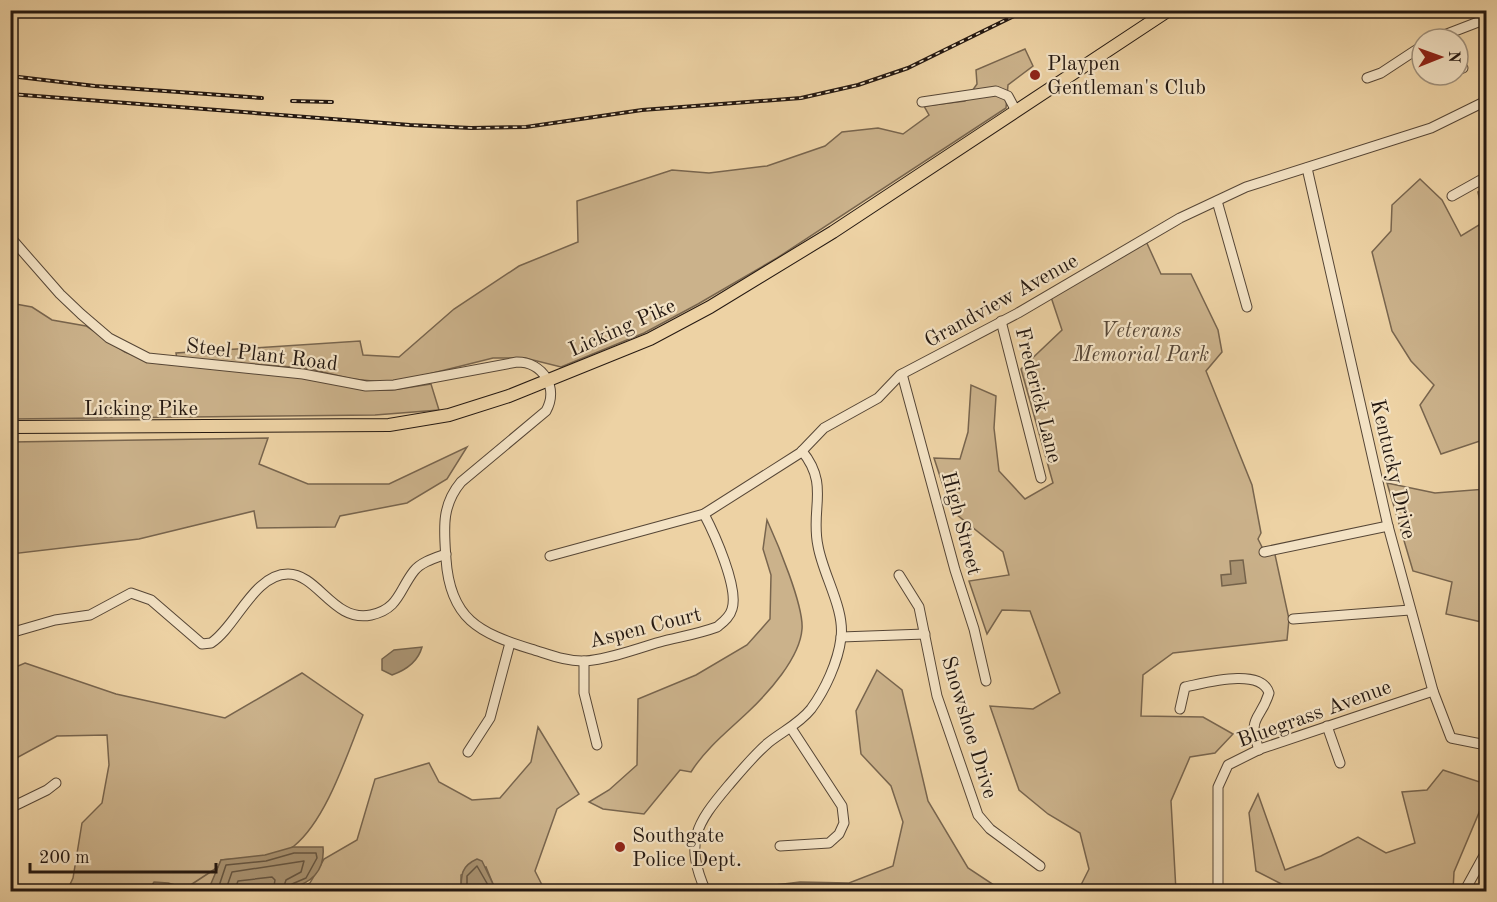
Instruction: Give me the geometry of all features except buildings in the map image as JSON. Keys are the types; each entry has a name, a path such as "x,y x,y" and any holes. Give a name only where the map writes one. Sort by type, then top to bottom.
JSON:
{"main road":[{"name":"Licking Pike","path":"10,428 388,425 449,415 509,396 650,339 710,307 833,232 1169,10"}],"street":[{"path":"1465,27 1486,19"},
{"path":"1367,78 1381,73 1410,54"},
{"path":"922,102 996,91 1008,96 1016,111"},
{"name":"Grandview Avenue","path":"550,556 704,514 802,451 824,428 878,398 902,374 1001,321 1180,218 1246,187 1431,128 1486,101"},
{"name":"Kentucky Drive","path":"1307,168 1388,526 1433,691 1451,738 1486,746"},
{"path":"1452,196 1486,177"},
{"path":"1217,201 1247,307"},
{"name":"Steel Plant Road","path":"10,237 60,294 81,314 109,338 148,358 303,374 366,386 394,385 528,362 537,366 548,380"},
{"name":"Frederick Lane","path":"1001,321 1041,478"},
{"name":"High Street","path":"902,374 955,570 975,629 986,681"},
{"name":"Aspen Court","path":"548,380 551,397 546,411 461,482 453,492 444,516 446,558 454,598 467,618 486,634 510,643 584,661 702,633 727,619 733,608 734,595 723,560 704,514"},
{"path":"706,891 695,858 696,833 701,819 752,758 791,728 816,700 830,674 841,637 837,610 818,547 817,478 810,461 802,451"},
{"path":"1264,552 1388,526"},
{"path":"10,633 55,620 90,615 131,593 151,600 201,644 211,643 267,582 276,576 297,576 340,609 362,616 382,612 394,603 412,573 420,565 446,558"},
{"name":"Snowshoe Drive","path":"899,575 919,607 937,696 978,815 990,829 1040,866"},
{"path":"1293,619 1410,610"},
{"path":"841,637 925,634"},
{"path":"468,752 490,718 510,643"},
{"path":"584,661 585,696 597,745"},
{"path":"1180,709 1185,687 1242,677 1263,684 1269,693 1253,723 1252,731 1259,750"},
{"name":"Bluegrass Avenue","path":"1218,891 1219,784 1228,765 1259,750 1433,691"},
{"path":"1327,726 1340,763"},
{"path":"780,846 829,843 839,834 844,822 842,806 791,728"},
{"path":"10,808 47,790 56,783"},
{"path":"1464,891 1486,852"}],"green space":[{"path":"1025,49 1033,66 1008,85 1006,108 777,258 698,304 644,333 561,367 525,358 493,358 393,383 352,379 306,368 177,359 176,353 360,341 363,355 399,357 454,309 519,266 578,242 577,201 672,170 709,173 767,166 825,146 842,132 878,128 903,134 929,115 924,106 965,101 977,84 976,70"},
{"path":"1420,179 1442,200 1461,236 1484,222 1478,192 1486,188 1486,439 1441,454 1420,405 1434,385 1411,361 1392,331 1372,252 1391,231 1392,205"},
{"name":"Veterans Memorial Park","path":"1145,239 1161,274 1191,274 1218,330 1222,352 1206,371 1252,485 1261,533 1258,539 1264,551 1274,550 1289,619 1287,640 1173,653 1143,675 1141,716 1203,717 1233,734 1215,753 1190,757 1171,801 1176,891 1078,891 1089,869 1080,833 1048,814 1019,790 990,706 1033,709 1060,693 1030,611 1002,610 987,634 969,581 1009,575 1003,552 951,510 934,458 960,459 968,432 971,385 996,396 994,428 999,471 1025,499 1053,483 1021,369 1062,330 1050,294"},
{"path":"10,303 32,307 52,320 86,326 125,352 155,363 316,379 365,390 392,390 431,384 439,410 375,415 11,419"},
{"path":"268,438 259,464 308,484 389,484 467,447 447,479 407,503 340,516 335,527 257,528 254,511 139,539 11,554 11,442"},
{"path":"1387,483 1435,493 1486,489 1486,623 1446,614 1452,582 1413,571"},
{"path":"767,520 799,605 802,629 796,652 765,695 710,747 691,772 680,770 644,814 603,809 589,802 609,790 637,765 638,699 696,675 747,645 770,619 771,575 763,549"},
{"path":"25,663 116,694 225,718 302,673 363,715 326,803 306,834 294,846 279,853 259,857 221,860 211,886 212,891 67,891 73,878 82,823 102,803 109,765 107,735 57,736 11,761 11,669"},
{"path":"877,670 902,690 928,801 968,868 1003,891 759,892 749,888 800,882 849,883 893,866 903,822 891,786 861,754 856,711"},
{"path":"538,727 579,794 557,809 535,871 545,891 501,891 493,884 486,867 461,875 461,891 289,892 310,883 324,859 357,840 375,779 429,763 439,782 472,800 500,798 531,762"},
{"path":"1443,770 1486,784 1486,796 1454,872 1453,891 1295,891 1256,871 1249,813 1258,794 1285,870 1321,856 1358,837 1386,853 1415,843 1402,792 1427,790"}],"water":[{"path":"1243,560 1246,583 1222,586 1221,575 1231,574 1230,561"},
{"path":"422,647 411,665 402,671 392,675 382,670 382,659 394,650"},
{"path":"293,847 323,847 321,865 313,877 300,885 265,892 212,891 210,886 221,860 265,855"},
{"path":"477,859 482,861 493,884 501,891 461,891 461,880 465,868"}],"waterway":[{"path":"148,892 154,882 186,888 218,867"}],"railway":[{"path":"10,94 410,125 471,128 526,127 642,110 801,98 858,85 908,68 1026,10"},
{"path":"10,76 95,86 262,98"},
{"path":"292,101 332,102"}],"place":[{"name":"Playpen Gentleman's Club","path":"1035,75"},
{"name":"Southgate Police Dept.","path":"620,847"}]}
